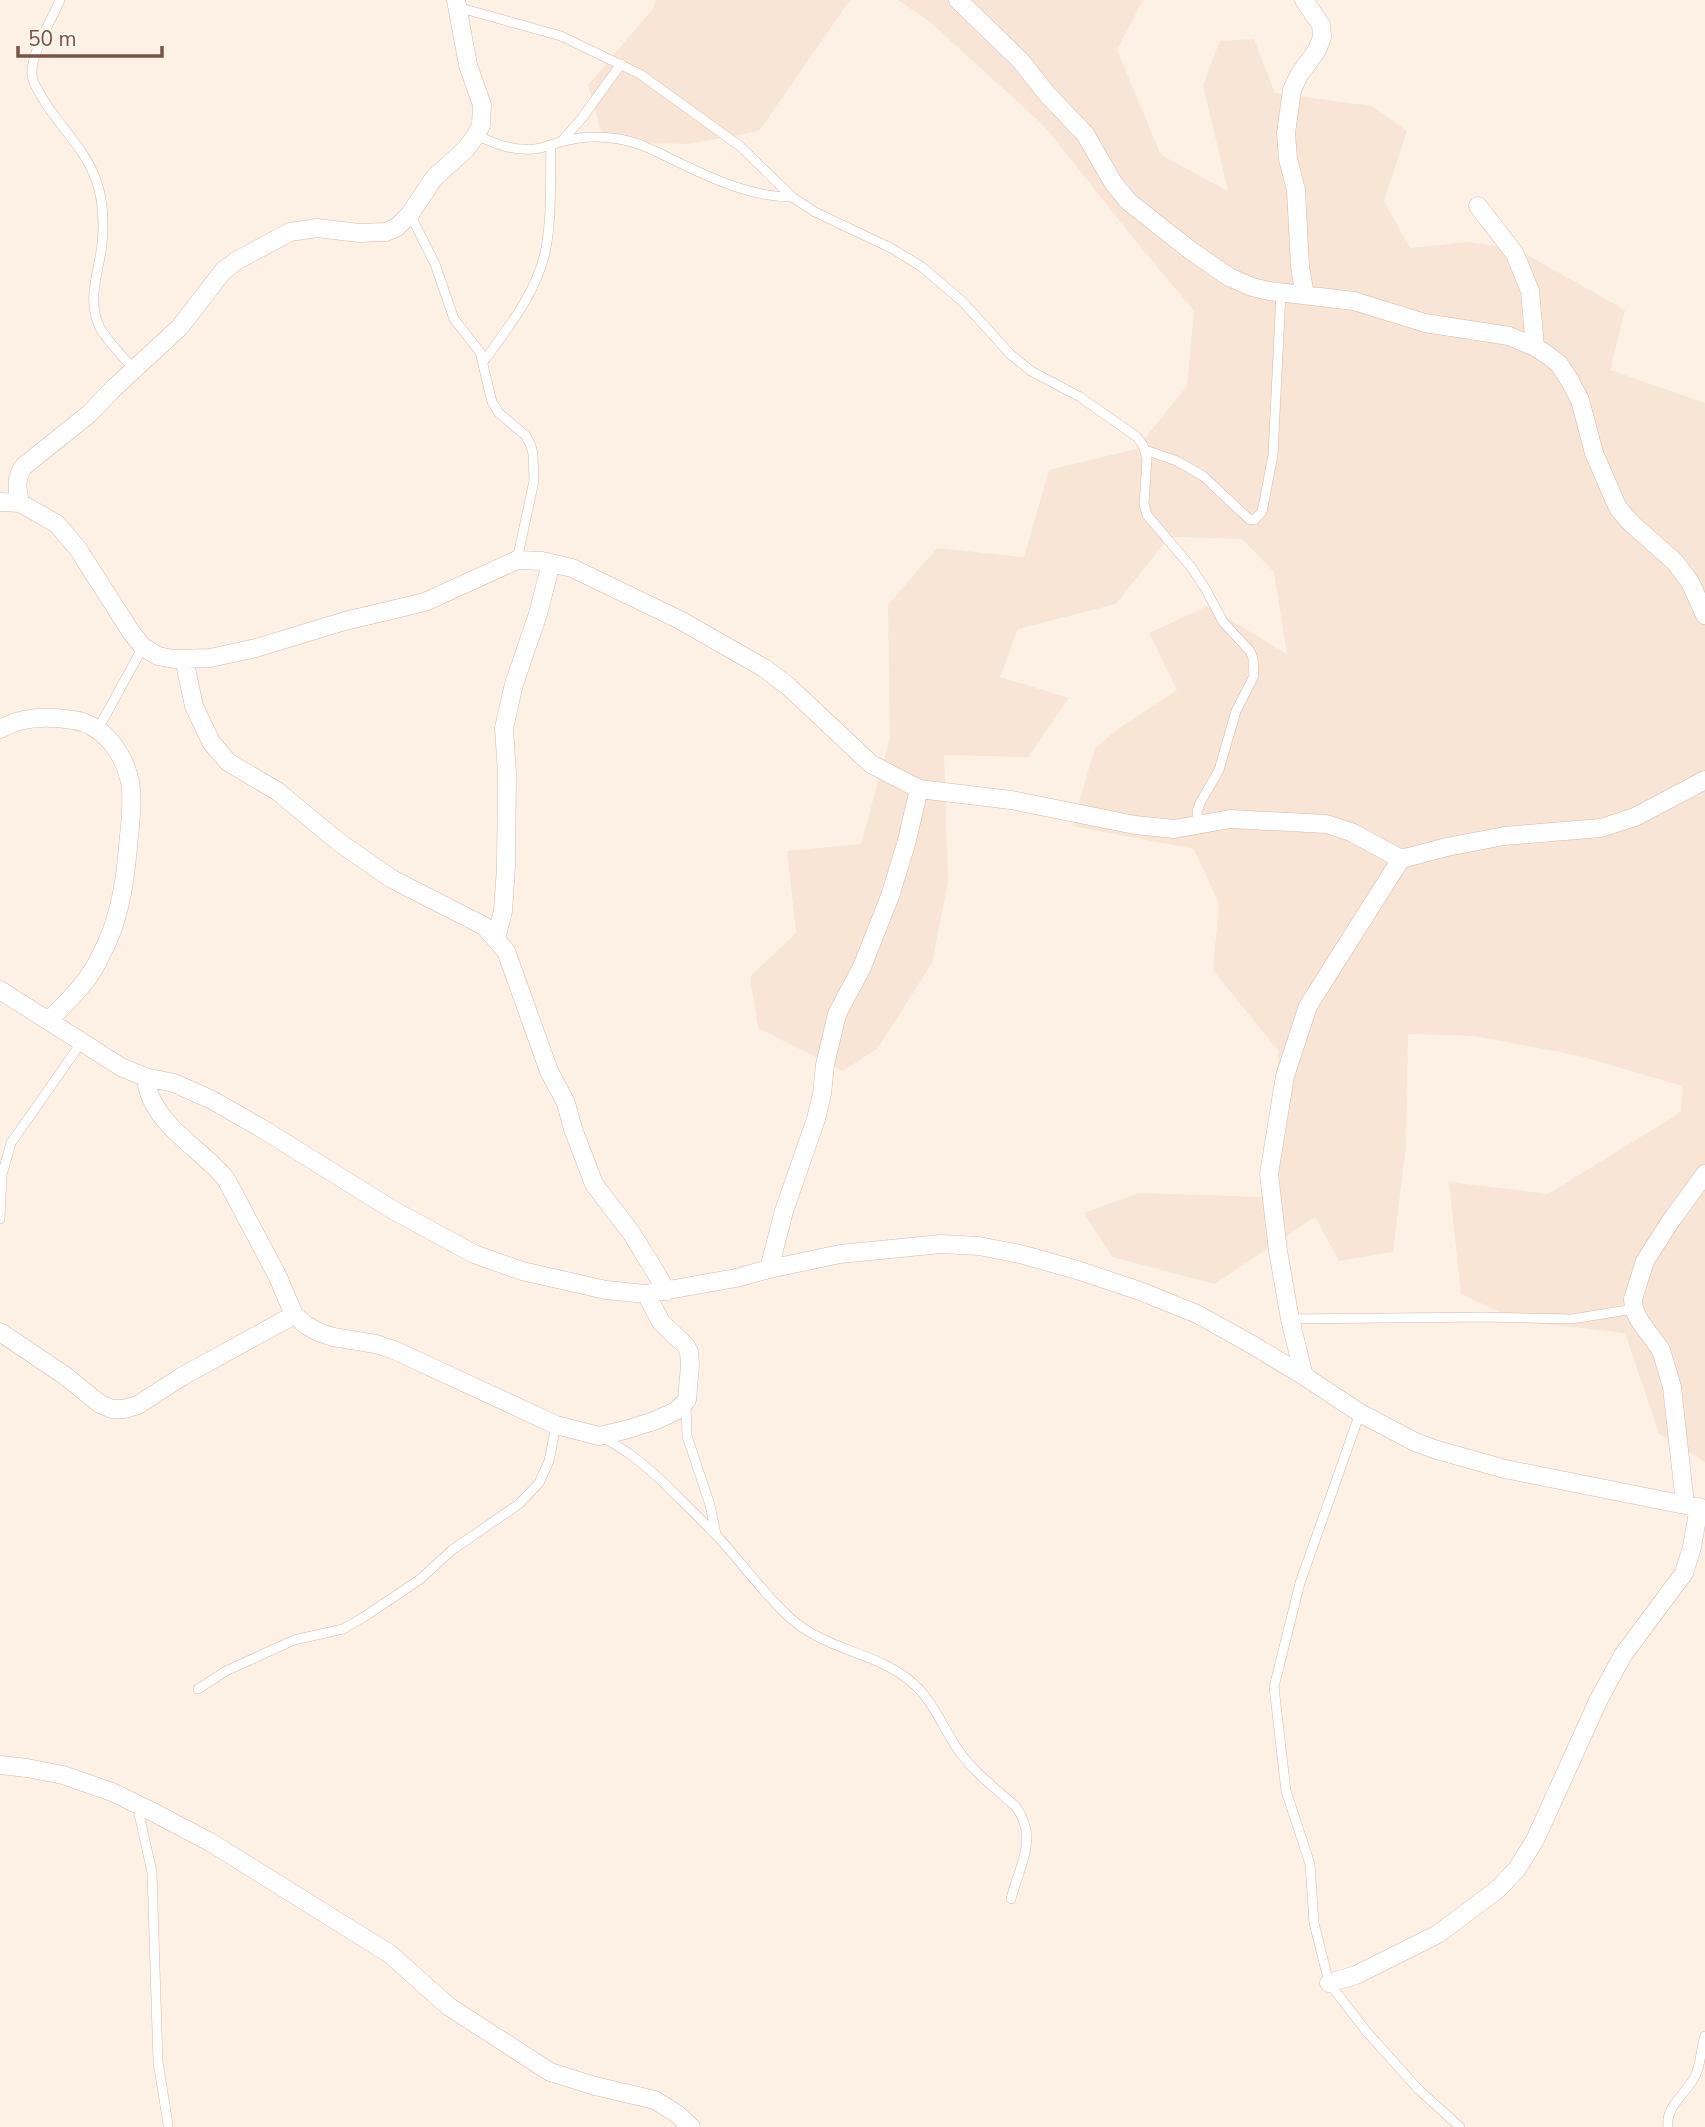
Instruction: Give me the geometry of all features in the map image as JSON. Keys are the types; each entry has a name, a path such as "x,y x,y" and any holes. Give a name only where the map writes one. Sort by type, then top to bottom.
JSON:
{"street":[{"path":"958,0 1021,61 1046,93 1085,134 1114,184 1129,202 1229,277 1252,287 1354,301 1425,323 1509,337 1535,346 1559,364 1580,400 1594,453 1618,508 1675,562 1690,582 1705,615"},
{"path":"1304,0 1321,26 1322,37 1292,90 1286,133 1288,159 1296,190 1298,248 1305,295"},
{"path":"20,503 17,487 19,472 89,414 180,327 223,271 236,261 290,232 317,228 359,233 386,232 397,227 410,215 434,178 466,149 477,135 483,117 482,105 468,65 456,4"},
{"path":"1478,206 1515,254 1530,291 1535,346"},
{"path":"0,502 20,503 57,524 78,549 143,647 158,656 210,658 256,649 345,621 425,602 517,560 551,563 572,568 680,620 764,668 871,764 919,789 1011,800 1135,825 1174,828 1230,819 1326,824 1351,832 1401,859 1504,836 1601,828 1635,817 1705,780"},
{"path":"496,939 503,911 506,867 507,773 504,728 514,684 538,614 551,563"},
{"path":"184,659 194,706 211,742 228,762 277,792 367,863 484,926 506,951 549,1071 566,1103 594,1184 632,1234 667,1291"},
{"path":"0,729 9,723 29,718 83,721 99,729 113,743 130,782 131,813 121,903 107,942 91,973 48,1021"},
{"path":"769,1269 784,1211 816,1119 837,1014 862,967 890,896 919,789"},
{"path":"1304,1376 1278,1251 1269,1174 1285,1076 1308,1006 1401,859"},
{"path":"0,990 121,1067 145,1077 174,1083 212,1100 393,1210 474,1254 522,1271 606,1290 646,1294 736,1278 840,1254 942,1244 979,1246 1020,1254 1090,1274 1197,1314 1304,1376 1360,1413 1415,1442 1504,1469 1696,1506"},
{"path":"145,1077 151,1098 160,1113 226,1179 255,1230 295,1315 318,1332 394,1350 556,1425 599,1436 654,1422 676,1411 687,1400 689,1352 661,1322 646,1294"},
{"path":"1329,1983 1356,1975 1438,1934 1498,1889 1517,1870 1535,1840 1599,1699 1623,1655 1684,1573 1692,1547 1696,1506 1672,1387 1661,1350 1634,1309 1635,1289 1645,1261 1705,1174"},
{"path":"0,1332 64,1375 100,1404 113,1409 124,1409 138,1405 181,1377 295,1315"},
{"path":"0,1765 63,1775 112,1792 210,1842 390,1954 448,2006 550,2072 655,2099 691,2127"}],"lane":[{"path":"60,0 37,52 32,75 46,104 96,179 103,229 94,284 94,312 105,335 134,369"},
{"path":"456,4 561,36 640,74 741,147 792,197 815,212 868,236 922,267 963,302 1010,354 1031,371 1080,397 1137,438 1147,459 1144,504 1147,515 1191,567 1223,622 1254,658 1254,676 1236,711 1219,770 1200,803 1198,824"},
{"path":"562,141 621,64"},
{"path":"477,135 516,149 535,149 562,141 596,137 640,144 742,189 770,196 792,197"},
{"path":"483,362 524,302 536,279 546,249 551,145"},
{"path":"410,215 435,264 454,319 480,352 492,402 499,413 526,436 533,454 534,481 517,560"},
{"path":"1145,450 1191,468 1215,486 1249,519 1254,520 1260,516 1273,455 1281,293"},
{"path":"99,729 143,647"},
{"path":"0,1219 2,1175 11,1143 81,1043"},
{"path":"1290,1319 1572,1319 1634,1309"},
{"path":"687,1400 687,1436 710,1504 716,1535"},
{"path":"1360,1413 1300,1583 1274,1688 1286,1791 1310,1864 1314,1923 1329,1983 1366,2031 1419,2090 1460,2127"},
{"path":"198,1689 226,1671 294,1640 343,1629 419,1580 452,1550 519,1504 539,1483 549,1461 556,1425"},
{"path":"599,1436 633,1455 716,1535 772,1600 802,1629 838,1648 879,1662 914,1685 926,1697 960,1754 1016,1807 1022,1816 1027,1845 1010,1899"},
{"path":"136,1804 152,1872 158,2062 169,2124"},
{"path":"1668,2127 1671,2112 1696,2074 1705,2036"}],"shaded area":[{"path":"656,0 850,0 759,131 688,144 604,142 588,85 652,10"},
{"path":"898,0 1143,0 1117,50 1161,155 1228,191 1203,85 1220,41 1254,39 1275,93 1372,106 1407,131 1384,201 1410,248 1469,242 1517,249 1625,310 1610,370 1705,403 1705,1462 1659,1434 1625,1333 1519,1321 1461,1294 1449,1182 1548,1194 1681,1112 1682,1086 1580,1056 1475,1036 1408,1034 1406,1145 1393,1252 1339,1261 1315,1217 1215,1284 1112,1257 1084,1213 1139,1193 1261,1197 1279,1052 1213,970 1219,904 1194,849 1072,826 1095,748 1122,726 1177,690 1149,633 1207,606 1287,654 1274,572 1242,539 1169,537 1116,604 1018,629 1000,677 1069,698 1028,757 944,755 948,881 932,963 878,1048 843,1071 758,1028 750,977 796,933 787,851 861,844 890,738 888,605 937,548 1024,557 1049,470 1136,449 1187,386 1194,311 1045,127 930,22"}]}
